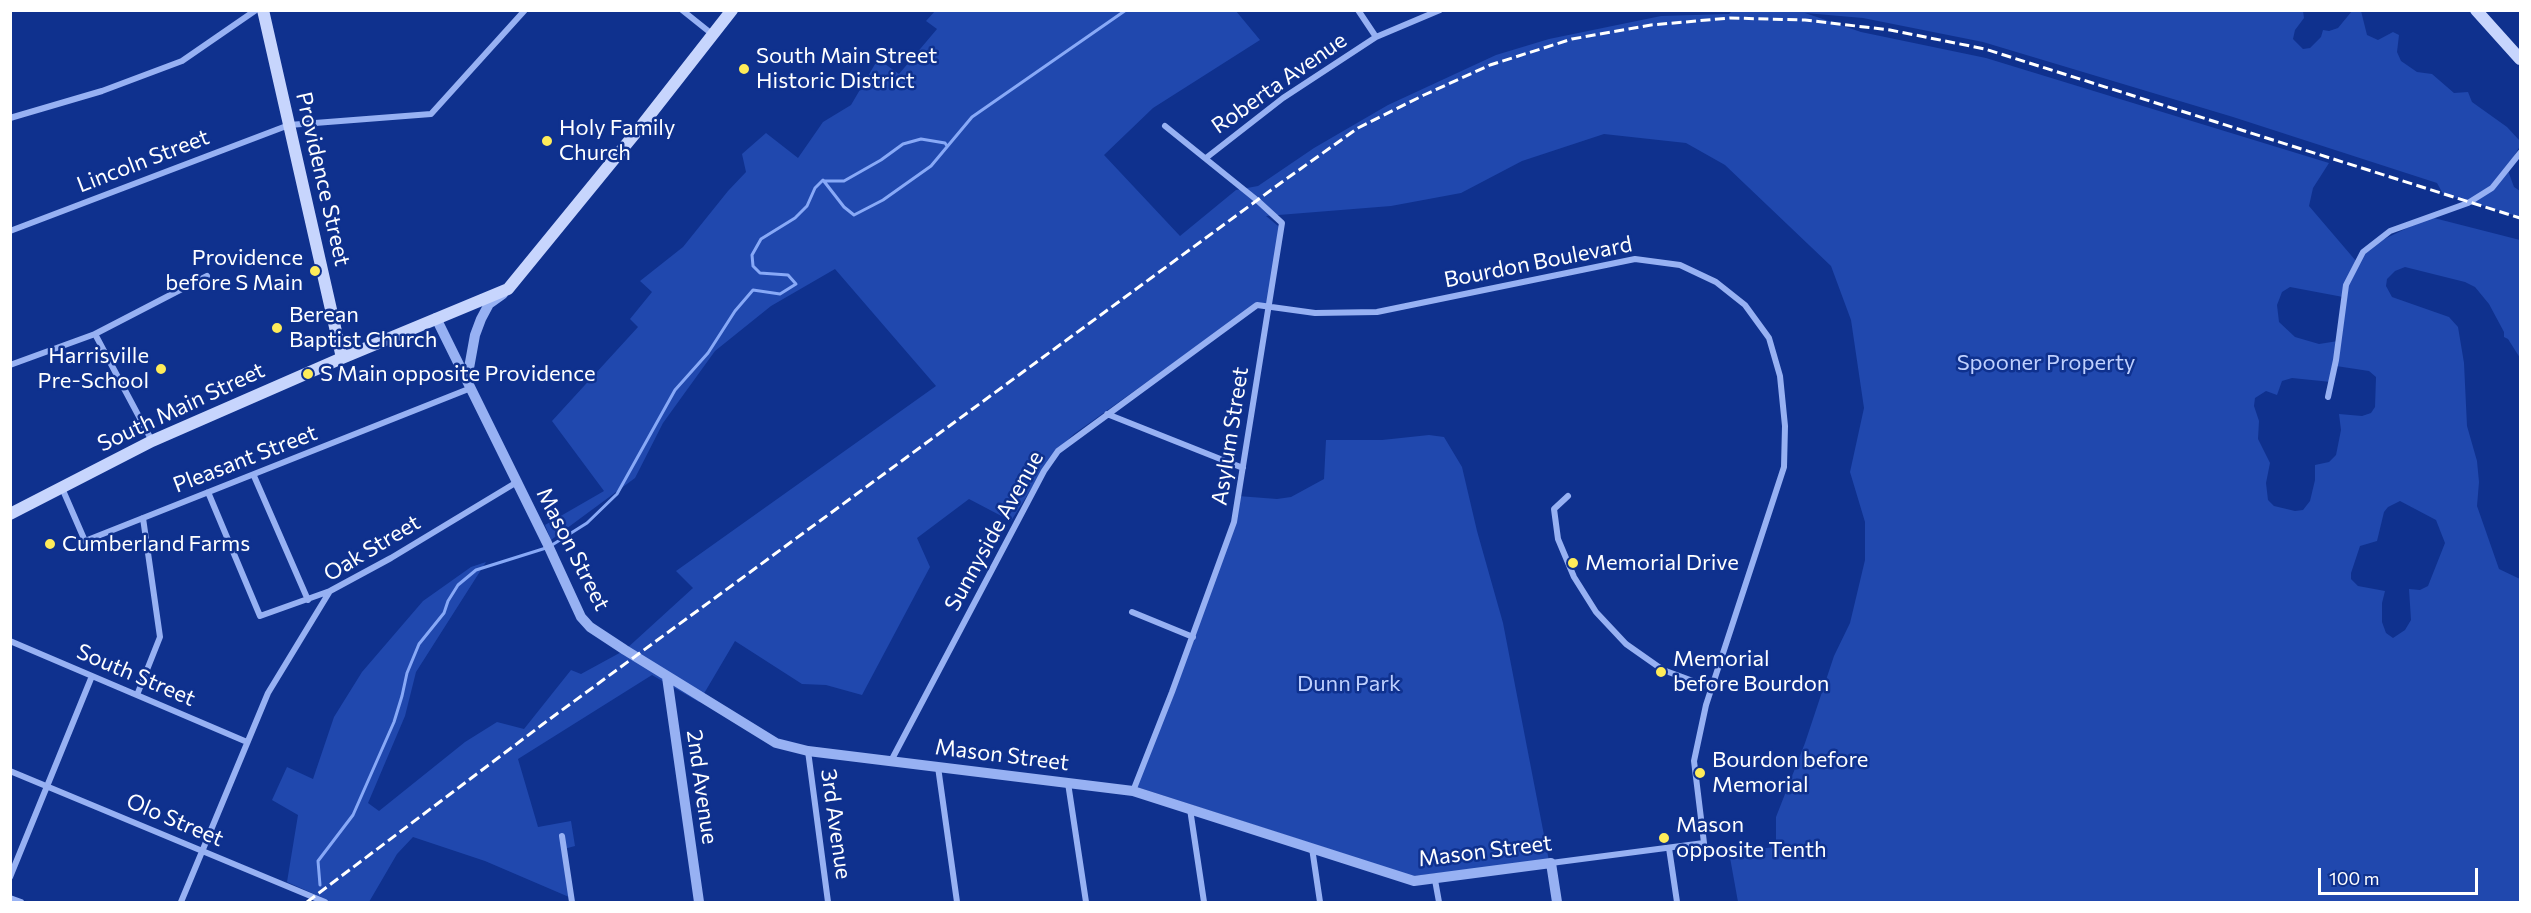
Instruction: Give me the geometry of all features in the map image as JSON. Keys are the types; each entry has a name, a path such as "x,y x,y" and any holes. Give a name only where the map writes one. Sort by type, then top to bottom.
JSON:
{"main road":[{"name":"Providence Street","path":"263,10 342,358"},
{"name":"South Main Street","path":"10,514 152,441 508,289 642,125 732,10"},
{"path":"2476,10 2520,59"}],"street":[{"path":"10,118 102,92 182,61 256,10"},
{"name":"Lincoln Street","path":"10,231 289,125 430,114 525,10"},
{"path":"682,10 712,34"},
{"path":"1358,10 1376,37"},
{"name":"Roberta Avenue","path":"1206,158 1283,98 1376,37 1440,10"},
{"name":"Asylum Street","path":"1133,791 1193,637 1234,522 1282,223 1165,126"},
{"path":"2328,397 2336,360 2346,285 2363,252 2390,231 2468,203 2492,188 2520,153"},
{"name":"Bourdon Boulevard","path":"1269,307 1316,313 1377,312 1635,259 1680,265 1716,282 1746,305 1769,338 1780,376 1785,426 1784,467 1712,688 1694,761 1704,843"},
{"path":"10,365 95,334 207,276"},
{"path":"469,383 472,345 481,319 489,304 508,289"},
{"name":"Sunnyside Avenue","path":"891,761 1044,471 1058,451 1257,305 1269,307"},
{"name":"Mason Street","path":"436,318 550,548 581,617 590,627 667,677 776,743 808,751 1133,791 1414,881 1704,843"},
{"path":"95,334 152,441"},
{"name":"Pleasant Street","path":"62,488 86,541 254,476 469,383"},
{"path":"1107,414 1243,468"},
{"path":"254,476 308,600"},
{"name":"Oak Street","path":"181,903 268,693 330,591 391,558 517,482"},
{"path":"208,492 260,616 330,591"},
{"path":"1568,496 1554,509 1558,539 1574,577 1596,612 1626,644 1663,670 1712,688"},
{"path":"137,695 160,637 143,518"},
{"path":"1132,612 1193,637"},
{"name":"South Street","path":"10,640 247,742"},
{"path":"10,878 92,676"},
{"name":"2nd Avenue","path":"667,677 699,903"},
{"name":"3rd Avenue","path":"808,751 828,903"},
{"path":"938,767 957,903"},
{"name":"Olo Street","path":"10,771 325,903"},
{"path":"1068,782 1086,903"},
{"path":"1190,809 1204,903"},
{"path":"562,836 572,903"},
{"path":"1312,848 1320,903"},
{"path":"1669,848 1677,903"},
{"path":"1551,863 1557,903"},
{"path":"1435,880 1439,903"},
{"path":"10,898 21,903"}],"green space":[{"name":"Spooner Property","path":"935,11 1236,11 1260,40 1153,108 1104,155 1180,236 1236,190 1258,186 1314,148 1388,105 1496,55 1549,39 1661,16 1729,14 1732,11 2303,11 2304,18 2295,30 2293,39 2303,49 2310,48 2321,37 2323,30 2338,28 2352,11 2361,11 2367,35 2378,40 2393,32 2399,35 2397,52 2401,61 2417,72 2432,74 2454,93 2468,92 2472,102 2507,127 2520,141 2520,146 2507,168 2514,187 2520,191 2520,217 2443,194 2437,183 2233,117 1983,42 1863,18 1805,13 1861,32 1986,58 2329,163 2313,188 2309,206 2356,261 2374,244 2430,217 2520,240 2520,358 2508,339 2504,337 2504,332 2489,304 2475,287 2465,282 2405,267 2395,271 2387,279 2386,286 2392,297 2449,317 2458,327 2464,363 2467,426 2477,461 2479,482 2477,506 2499,569 2520,579 2520,902 1738,902 1729,852 1776,847 1776,817 1805,743 1834,656 1850,623 1865,560 1865,522 1850,472 1864,408 1851,320 1831,266 1725,165 1686,143 1604,134 1522,161 1461,193 1391,206 1266,216 1283,230 1270,306 1256,304 1074,434 1054,453 1011,521 969,499 917,538 930,567 862,695 826,685 802,684 735,641 699,702 652,675 518,759 538,827 571,821 575,846 564,849 569,897 485,861 413,837 397,854 369,902 314,902 321,897 287,882 298,815 272,800 287,767 313,779 334,717 362,672 423,601 471,567 486,562 416,672 405,716 368,803 379,811 465,742 497,722 524,729 571,670 581,674 625,650 693,588 676,571 936,386 835,269 771,306 715,351 663,423 635,478 551,540 545,525 604,491 552,421 638,327 630,319 652,292 640,281 683,247 746,172 742,154 766,133 798,158 823,122 851,105 878,59 899,74 937,29 926,21","holes":["2290,287 2343,297 2338,341 2319,344 2295,337 2279,322 2277,305 2282,292","2336,366 2369,371 2376,377 2375,407 2371,413 2362,416 2339,414 2341,430 2336,455 2329,462 2315,465 2315,480 2310,501 2303,510 2295,511 2274,506 2268,500 2266,483 2270,463 2258,439 2259,421 2254,406 2255,398 2266,391 2277,395 2282,381 2292,378 2331,382","2400,501 2436,520 2445,543 2428,586 2420,590 2409,589 2411,620 2405,630 2393,638 2386,633 2382,622 2382,603 2385,591 2358,586 2351,579 2360,546 2377,541 2384,512 2388,507"]},
{"name":"Dunn Park","path":"1429,435 1444,437 1462,467 1503,623 1549,861 1412,876 1137,787 1234,521 1238,496 1277,499 1291,497 1324,479 1326,440 1382,440"}],"waterway":[{"path":"552,545 587,523 617,494 675,390 708,353 735,311 753,290 780,294 796,284 788,275 760,273 753,266 752,255 761,239 795,218 807,206 815,188 823,180 844,207 854,215 883,200 931,166 972,117 1126,10"},
{"path":"824,181 844,181 881,160 903,144 921,139 945,143 947,146"},
{"path":"320,885 318,861 353,815 394,722 407,673 419,644 444,613 458,585 476,570 546,548"}],"railway":[{"path":"307,902 543,724 1358,128 1490,65 1572,39 1651,25 1730,18 1805,20 1890,30 1985,49 2520,218"}],"place":[{"name":"South Main Street Historic District","path":"744,69"},
{"name":"Holy Family Church","path":"547,141"},
{"name":"Providence before S Main","path":"315,271"},
{"name":"Berean Baptist Church","path":"277,328"},
{"name":"Harrisville Pre-School","path":"161,369"},
{"name":"S Main opposite Providence","path":"308,374"},
{"name":"Cumberland Farms","path":"50,544"},
{"name":"Memorial Drive","path":"1573,563"},
{"name":"Memorial before Bourdon","path":"1661,672"},
{"name":"Bourdon before Memorial","path":"1700,773"},
{"name":"Mason opposite Tenth","path":"1664,838"}]}
